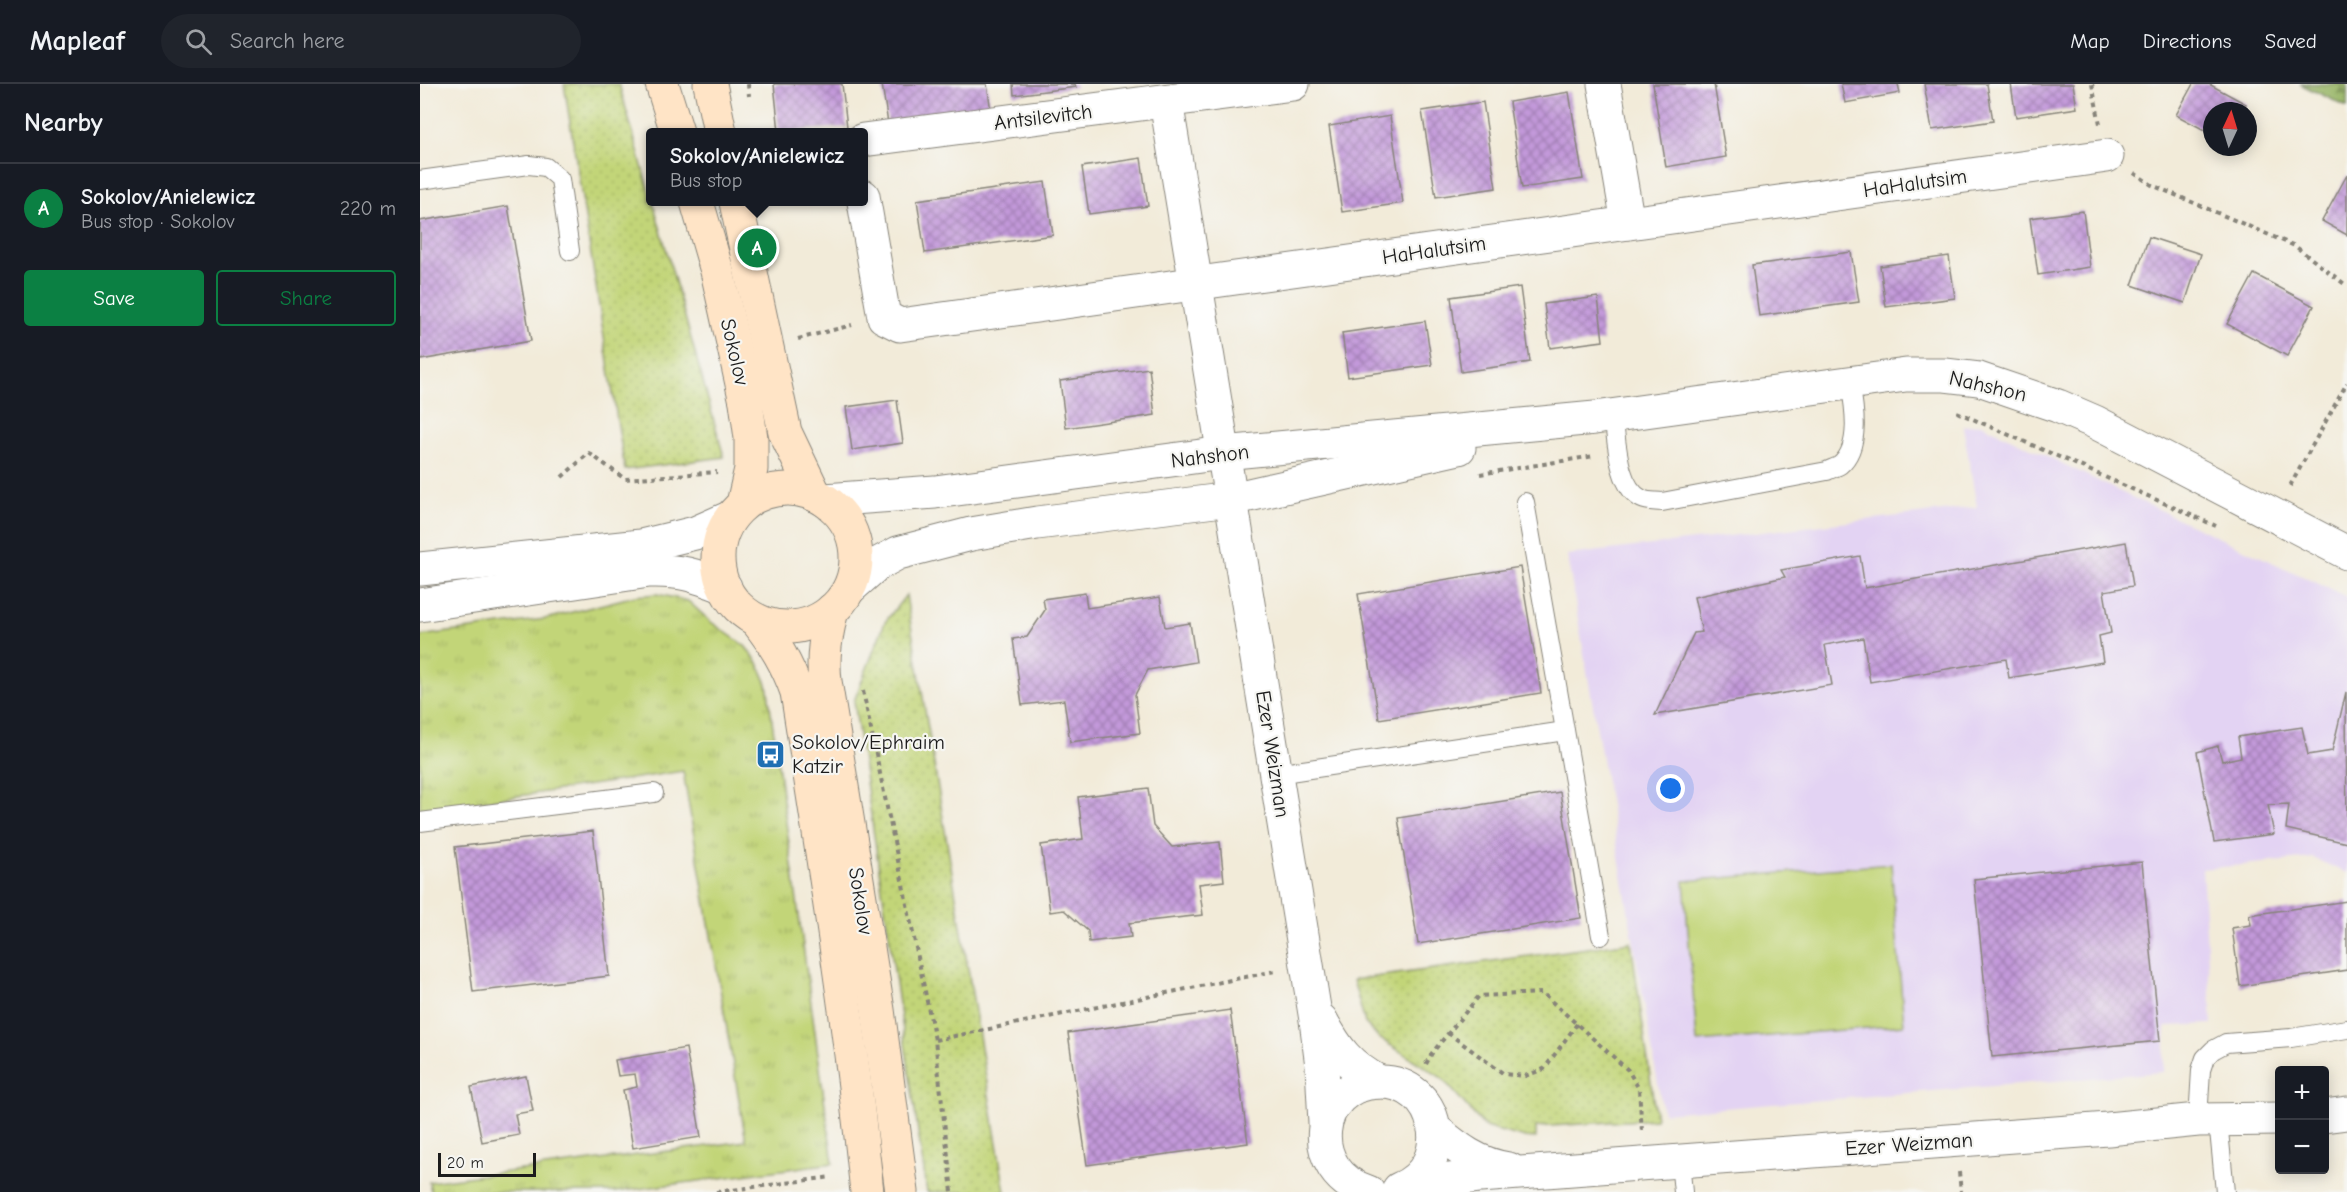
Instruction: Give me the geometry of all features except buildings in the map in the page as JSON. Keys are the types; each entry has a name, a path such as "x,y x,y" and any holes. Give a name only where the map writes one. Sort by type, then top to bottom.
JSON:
{"main road":[{"path":"662,84 676,128"},
{"path":"710,84 719,128"},
{"name":"Sokolov","path":"698,206 717,272 746,402 751,438 751,470 736,511"},
{"name":"Sokolov","path":"737,206 785,432 820,497"},
{"path":"785,488 808,491 820,497 839,512 850,528 855,546 854,574 841,599 820,619 800,626 778,627 758,621 741,609 725,588 719,575 717,555 721,536 736,511 763,493 785,488"},
{"name":"Sokolov","path":"841,599 824,649 825,681 878,1010 902,1192"},
{"name":"Sokolov","path":"758,621 777,646 789,668 796,692 822,850 866,1183"}],"street":[{"name":"Antsilevitch","path":"868,139 1293,84"},
{"path":"1604,84 1628,223"},
{"name":"Ezer Weizman","path":"1166,101 1314,1008 1322,1066 1325,1123 1323,1142 1328,1160 1339,1176 1354,1188 1368,1192"},
{"name":"HaHalutsim","path":"884,317 900,325 2106,156"},
{"path":"866,206 884,317"},
{"name":"Nahshon","path":"820,497 935,492 1223,453 1604,417 1906,375 1945,375 1979,379 2021,392 2095,422 2347,553"},
{"name":"Nahshon","path":"841,599 876,565 897,553 971,534 1037,523 1231,499 1604,417"},
{"path":"420,569 641,546 695,533 736,511"},
{"path":"420,605 649,571 692,574 725,588"},
{"name":"Ezer Weizman","path":"1314,1008 1342,1056 1360,1072 1379,1082 1396,1084 1412,1092"},
{"path":"1325,1123 1333,1106 1346,1093 1361,1085 1379,1082"},
{"path":"1401,1189 1424,1172 1433,1156 1436,1138 1433,1120 1425,1104 1412,1092"},
{"path":"2329,1115 2347,1113"},
{"name":"Ezer Weizman","path":"1401,1189 1538,1172 1644,1164 1682,1177 2108,1129 2208,1120 2275,1119"},
{"name":"Ezer Weizman","path":"1434,1129 1460,1151 1481,1162 1506,1169 1538,1172"}],"lane":[{"path":"420,180 529,165 546,168 560,179 570,251"},
{"path":"1604,417 1630,490 1644,500 1662,502 1827,471 1841,464 1848,453 1855,431 1855,408 1850,382"},
{"path":"1525,502 1601,936"},
{"path":"1276,774 1565,731"},
{"path":"420,822 654,793"},
{"path":"2225,1192 2208,1120 2201,1070 2205,1058 2213,1050 2226,1043 2291,1038 2347,1029"}],"path":[{"path":"2092,84 2106,156 2152,185 2295,246 2347,286"},
{"path":"766,346 884,317"},
{"path":"2273,515 2347,383"},
{"path":"562,477 588,453 625,479 751,470"},
{"path":"861,683 935,1040 952,1192"},
{"path":"935,1040 1307,965"},
{"path":"1412,1092 1432,1053 1479,996 1542,993 1628,1070 1639,1089 1644,1164"},
{"path":"1448,1033 1504,1074 1525,1076 1544,1069 1577,1024"},
{"path":"716,1192 866,1183"}],"shaded area":[{"path":"1981,424 2347,597 2347,873 2313,858 2202,869 2212,1024 2166,1026 2163,1072 1663,1113 1567,555 1977,507 1963,426"}],"green space":[{"path":"564,84 619,84 646,180 646,206 654,206 724,457 625,470"},
{"path":"2300,84 2347,84 2347,107"},
{"path":"657,594 688,601 711,622 745,646 757,661 767,684 833,1163 615,1192 431,1192 429,1182 746,1141 683,771 420,811 420,636 545,619 635,596"},
{"path":"906,595 1005,1192 927,1192 854,701 885,622"},
{"path":"1891,864 1904,1025 1697,1042 1684,881"},
{"path":"1631,942 1656,1119 1536,1127 1536,1138 1521,1137 1485,1127 1442,1078 1379,1038 1365,1023 1353,980"}],"place":[{"name":"Sokolov/Anielewicz","path":"757,248"},
{"name":"Sokolov/Ephraim Katzir","path":"771,754"}]}
